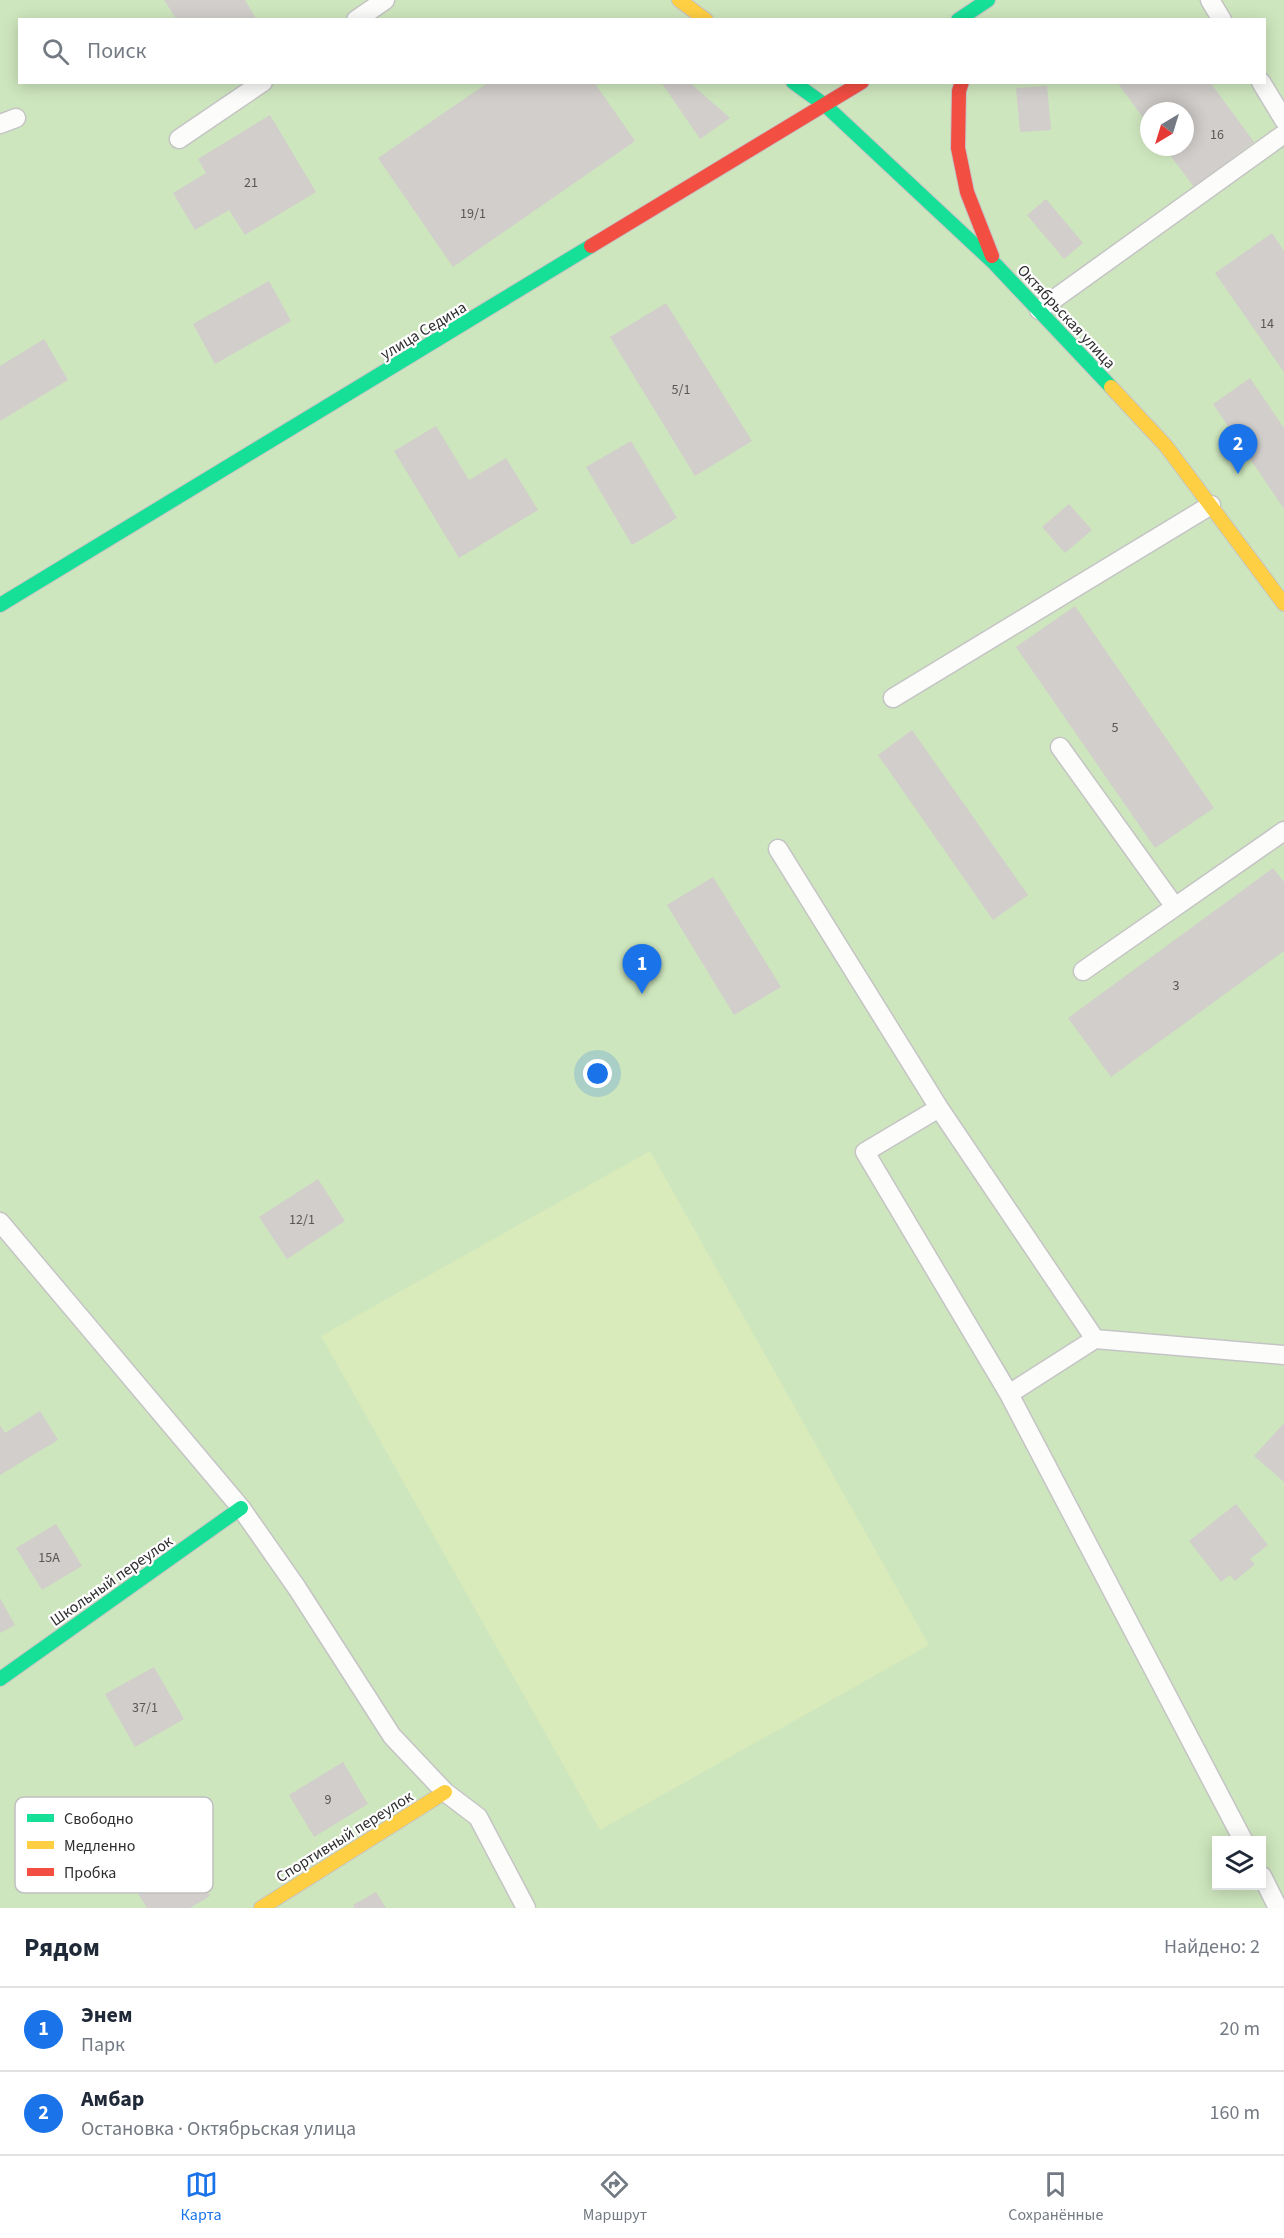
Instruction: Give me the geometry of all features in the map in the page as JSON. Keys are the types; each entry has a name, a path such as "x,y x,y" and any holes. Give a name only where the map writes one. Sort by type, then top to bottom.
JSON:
{"street":[{"path":"679,0 703,18"},
{"path":"961,18 988,0"},
{"name":"Октябрьская улица","path":"796,84 826,106 994,263 1039,309 1166,446 1284,604"},
{"name":"улица Седина","path":"0,605 859,84"},
{"path":"961,84 959,91 958,148 968,192 994,263"},
{"name":"Школьный переулок","path":"0,1679 241,1508"},
{"name":"Спортивный переулок","path":"261,1908 445,1792"}],"lane":[{"path":"359,18 385,0"},
{"path":"1210,0 1221,18"},
{"path":"179,139 260,84"},
{"path":"1262,84 1284,120"},
{"path":"1039,309 1284,134"},
{"path":"893,698 1211,505"},
{"path":"1060,747 1175,907"},
{"path":"1083,971 1284,831"},
{"path":"778,849 939,1108 1095,1339"},
{"path":"939,1108 865,1152 1009,1394 1241,1836"},
{"path":"0,1222 241,1508 297,1588 392,1736 445,1792 478,1816 526,1908"},
{"path":"1009,1394 1095,1339 1284,1355"},
{"path":"1266,1882 1279,1901"}],"green space":[{"path":"0,0 1284,0 1284,1908 0,1908"},
{"path":"650,1151 929,1645 600,1830 321,1336"}],"building":[{"path":"164,0 245,0 256,18 176,18"},
{"path":"486,84 595,84 635,141 453,267 378,158"},
{"path":"662,84 691,84 730,118 700,139"},
{"path":"1118,84 1211,84 1254,142 1194,187 1171,156 1194,156 1194,102 1140,102 1140,114"},
{"path":"1047,86 1051,130 1020,132 1016,88"},
{"path":"270,115 316,192 245,235 229,210 195,230 173,193 206,173 198,159"},
{"path":"1046,199 1083,243 1064,259 1027,215"},
{"path":"1272,233 1284,251 1284,372 1215,273"},
{"path":"269,281 291,321 215,364 193,324"},
{"path":"666,303 752,441 695,476 610,337"},
{"path":"44,339 68,380 0,421 0,366"},
{"path":"1250,378 1284,428 1284,509 1213,404"},
{"path":"436,426 469,480 506,458 538,510 459,558 394,451"},
{"path":"631,441 677,518 632,545 586,467"},
{"path":"1069,504 1092,530 1065,553 1042,527"},
{"path":"1075,606 1214,808 1155,848 1016,647"},
{"path":"912,730 1028,895 993,920 878,755"},
{"path":"1273,868 1284,882 1284,951 1111,1077 1068,1018"},
{"path":"713,877 781,987 734,1015 667,905"},
{"path":"318,1179 345,1221 287,1259 259,1217"},
{"path":"40,1411 58,1440 0,1475 0,1425 5,1433"},
{"path":"1284,1423 1284,1482 1254,1456"},
{"path":"1236,1504 1268,1545 1250,1559 1255,1564 1235,1581 1230,1575 1221,1582 1189,1541"},
{"path":"56,1524 82,1566 42,1590 16,1548"},
{"path":"0,1598 15,1625 0,1633"},
{"path":"154,1667 184,1719 135,1747 105,1694"},
{"path":"343,1762 368,1804 314,1837 289,1795"},
{"path":"376,1892 386,1908 355,1908 353,1905"},
{"path":"138,1893 208,1893 210,1896 190,1908 147,1908"}],"traffic: fast":[{"path":"961,18 988,0"},
{"path":"796,84 826,106 994,263 1111,387"},
{"path":"0,605 591,246"},
{"path":"0,1679 241,1508"}],"traffic: slow":[{"path":"679,0 703,18"},
{"path":"1111,387 1166,446 1284,604"},
{"path":"261,1908 445,1792"}],"traffic: jam":[{"path":"591,246 859,84"},
{"path":"961,84 959,91 958,148 967,192 992,256"}],"place":[{"name":"Амбар","path":"1238,474"},
{"name":"Энем","path":"642,994"}]}
